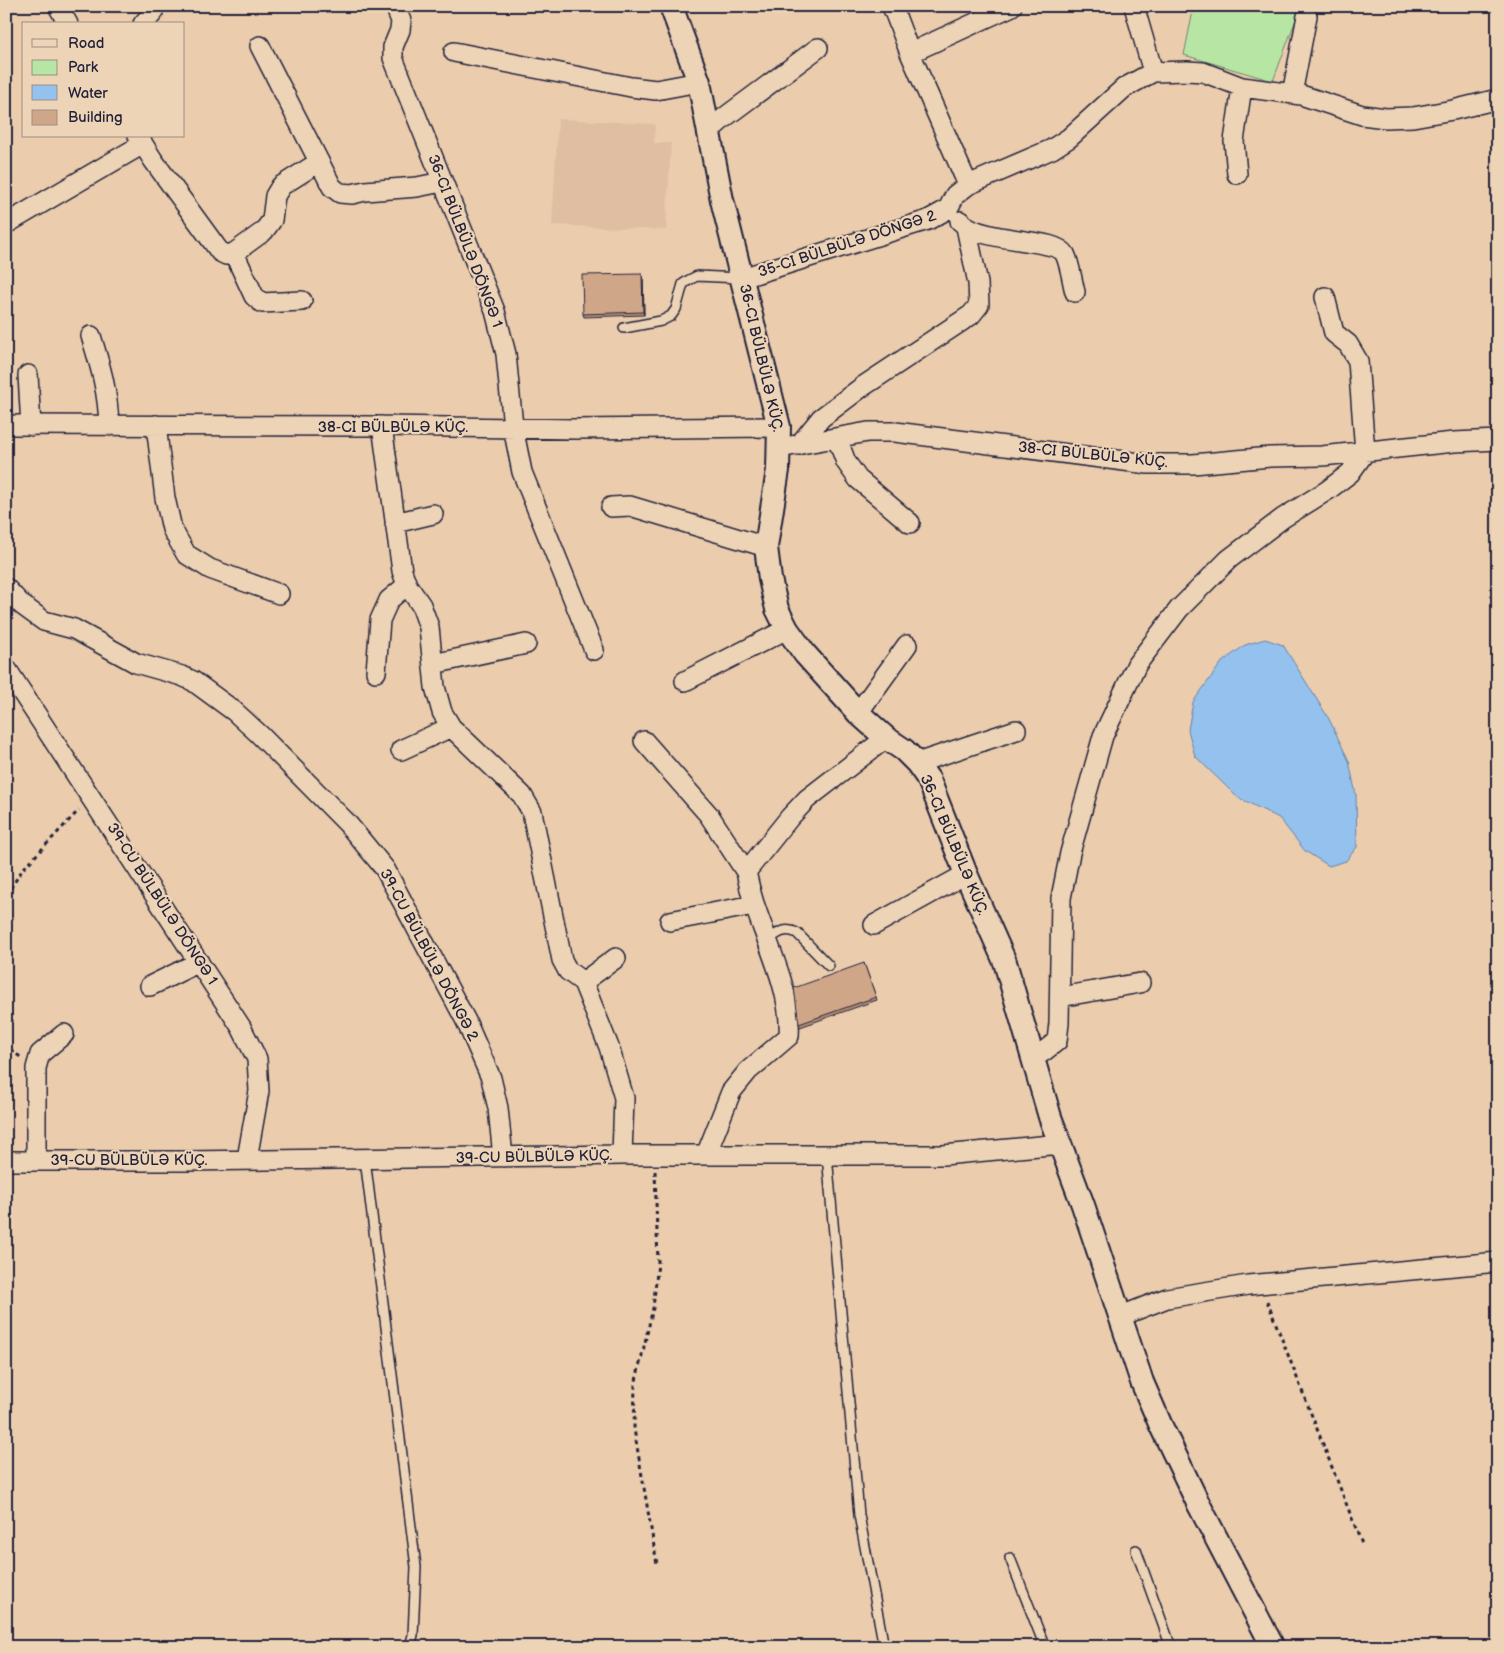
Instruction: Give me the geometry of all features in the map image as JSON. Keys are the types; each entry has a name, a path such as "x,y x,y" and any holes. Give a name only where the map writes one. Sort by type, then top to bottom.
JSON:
{"street":[{"path":"58,6 67,22"},
{"path":"395,6 401,21 400,30 393,47 393,58 495,310 506,354 513,427 522,472 594,650"},
{"path":"672,6 699,82 722,200 786,440 778,470 766,547 770,579 777,609 787,629 805,654 858,713 917,762 929,780 966,874 1005,962 1050,1117 1121,1316 1142,1382 1199,1505 1272,1647"},
{"path":"892,6 910,53 968,185"},
{"path":"910,53 1012,6"},
{"path":"1134,6 1154,72"},
{"path":"1292,94 1307,16"},
{"path":"260,46 332,187 340,193 352,194 365,191 418,187 442,182"},
{"path":"709,131 818,48"},
{"path":"454,52 631,87 656,90 699,82"},
{"name":"35-CI BÜLBÜLƏ DÖNGƏ 2","path":"742,278 928,220 948,209 955,195 968,185 1052,148 1069,138 1124,88 1154,72 1203,72 1242,87 1301,95 1362,115 1386,118 1453,110 1498,99"},
{"path":"1237,174 1234,141 1242,87"},
{"path":"6,224 140,140 220,252 226,255 234,253 264,231 272,220 275,196 281,186 319,162"},
{"path":"948,209 966,227 991,236 1053,245 1064,253 1075,292"},
{"path":"786,440 971,315 979,306 978,283 966,227"},
{"path":"234,253 254,296 262,303 302,301"},
{"path":"1034,1057 1057,1041 1060,997 1061,898 1070,853 1103,736 1137,664 1179,608 1229,560 1283,518 1328,490 1350,473 1364,452 1358,361 1348,344 1334,333 1325,297"},
{"path":"91,336 105,382 109,426"},
{"path":"28,375 31,426"},
{"name":"38-CI BÜLBÜLƏ KÜÇ.","path":"6,425 513,427 786,440 837,438 868,432 895,432 1148,464 1193,464 1270,457 1322,456 1454,442 1498,440"},
{"path":"156,425 172,529 186,554 210,568 279,594"},
{"path":"382,426 402,571 407,585 421,604 429,627 435,687 442,712 451,727 522,795 532,812 562,960 568,971 583,982 609,1047 624,1098 622,1155"},
{"path":"837,438 846,462 858,479 910,523"},
{"path":"611,507 630,506 766,547"},
{"path":"396,523 433,514"},
{"path":"376,672 380,620 389,600 407,585"},
{"name":"39-CU BÜLBÜLƏ DÖNGƏ 2","path":"6,588 22,605 44,621 74,629 136,663 193,681 234,711 260,734 347,823 385,869 466,1020 491,1078 498,1108 503,1157"},
{"path":"685,681 787,629"},
{"path":"433,664 526,644"},
{"path":"858,713 907,645"},
{"name":"39-CU BÜLBÜLƏ DÖNGƏ 1","path":"6,668 241,1027 257,1059 259,1091 247,1159"},
{"path":"401,750 451,727"},
{"path":"917,762 1016,730"},
{"path":"746,872 790,817 807,799 886,738"},
{"path":"644,741 709,815 746,872 754,905 768,940 786,996 790,1022 789,1036 748,1071 731,1092 706,1155"},
{"path":"874,925 966,874"},
{"path":"670,921 754,905"},
{"path":"583,982 616,958"},
{"path":"150,986 199,962"},
{"path":"1060,997 1140,983"},
{"path":"36,1161 36,1068 40,1054 64,1034"},
{"name":"39-CU BÜLBÜLƏ KÜÇ.","path":"6,1161 622,1155 943,1155 1061,1144"},
{"path":"1121,1316 1167,1298 1260,1284 1498,1262"}],"lane":[{"path":"624,328 661,321 670,316 676,310 683,284 697,276 742,278"},
{"path":"768,940 782,931 791,930 797,933 829,966"},
{"path":"827,1155 859,1515 884,1647"},
{"path":"365,1159 416,1567 413,1635 410,1647"},
{"path":"1136,1550 1171,1647"},
{"path":"1010,1558 1045,1647"}],"path":[{"path":"6,895 23,869 92,797"},
{"path":"654,1156 658,1262 653,1308 635,1385 634,1429 657,1564"},
{"path":"1260,1284 1362,1544"}],"shaded area":[{"path":"558,119 655,124 654,143 671,143 666,230 552,225"}],"green space":[{"path":"1194,6 1301,6 1273,81 1184,55"}],"water":[{"path":"1265,639 1283,645 1329,719 1349,761 1356,795 1357,847 1346,861 1329,866 1305,851 1279,818 1237,797 1195,756 1188,730 1193,702 1222,662 1245,645"}],"building":[{"path":"642,274 643,312 583,314 582,275"},
{"path":"864,963 876,997 799,1024 794,988"}]}
